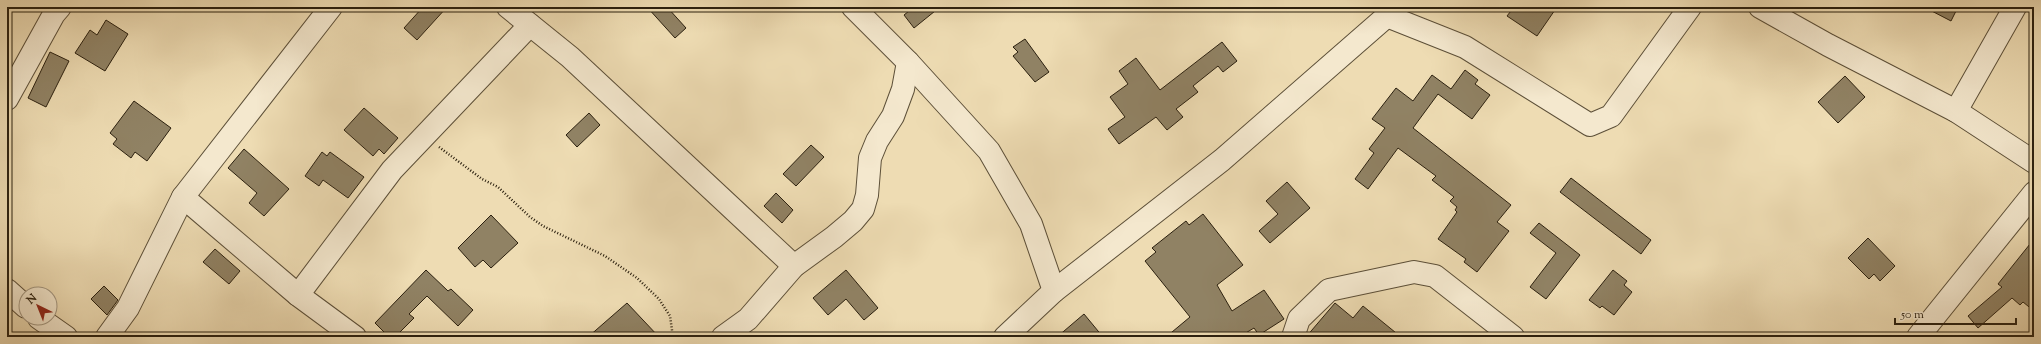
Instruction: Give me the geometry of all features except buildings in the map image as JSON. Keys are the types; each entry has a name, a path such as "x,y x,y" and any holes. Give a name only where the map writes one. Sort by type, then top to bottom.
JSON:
{"street":[{"path":"7,99 54,14 60,7"},
{"path":"107,337 128,308 183,197 331,7"},
{"path":"508,7 570,57 794,266"},
{"path":"853,7 908,62 989,151 1032,224 1054,292"},
{"path":"1005,337 1054,292 1222,160 1388,10 1465,47 1590,125 1611,116 1690,7"},
{"path":"1760,7 1828,45 1956,111 2034,162"},
{"path":"1956,111 2015,7"},
{"path":"298,295 392,170 530,25"},
{"path":"723,337 748,319 794,266 834,237 853,221 863,208 867,196 870,158 877,141 893,116 903,88 908,62"},
{"path":"1918,337 2034,193"},
{"path":"183,197 298,295 355,337"},
{"path":"1293,337 1299,319 1329,290 1414,272 1435,276 1514,337"},
{"path":"7,290 18,300"},
{"path":"50,326 66,337"}],"path":[{"path":"424,136 482,179 498,187 530,217 543,226 606,256 636,278 659,299 670,316 673,337"}]}
